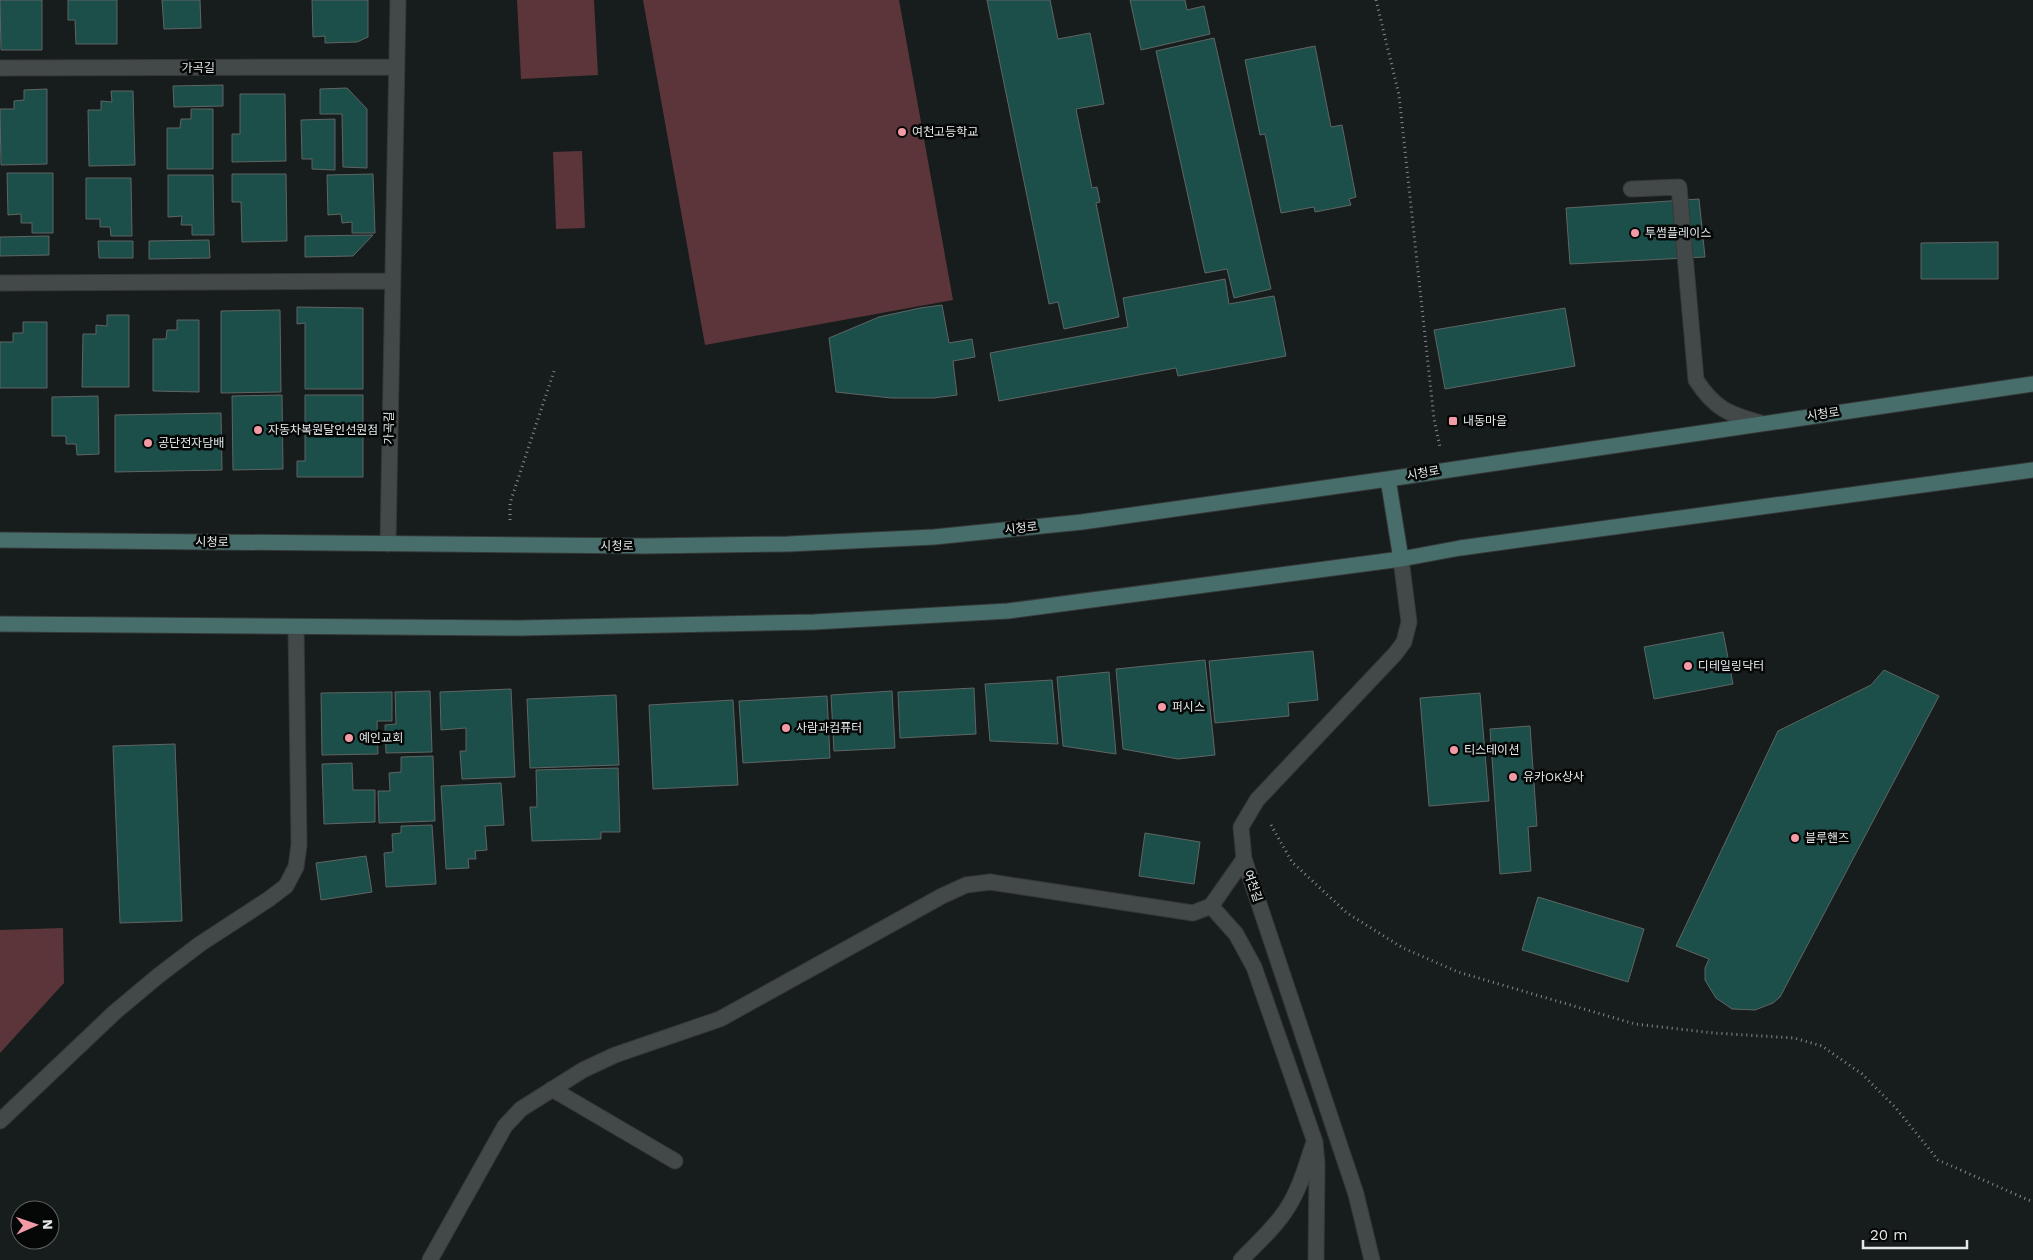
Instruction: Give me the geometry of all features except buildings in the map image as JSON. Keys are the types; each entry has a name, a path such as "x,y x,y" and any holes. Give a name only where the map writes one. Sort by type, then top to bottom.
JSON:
{"street":[{"name":"가곡길","path":"388,544 398,0"},
{"name":"가곡길","path":"0,68 397,67"},
{"path":"1631,189 1679,187 1696,380 1708,398 1724,410 1761,423"},
{"path":"0,283 392,281"},
{"name":"시청로","path":"0,540 664,546 788,544 934,537 1082,522 2033,384"},
{"path":"0,624 521,628 696,626 814,622 998,611 1401,559 1460,548 2033,470"},
{"path":"1388,479 1401,559"},
{"name":"여천길","path":"1372,1260 1356,1194 1244,859 1241,827 1257,800 1396,654 1404,642 1409,622 1401,559"},
{"path":"0,1121 115,1012 158,976 200,944 286,886 296,867 299,845 296,627"},
{"path":"430,1260 505,1126 521,1109 584,1070 615,1055 720,1019 942,896 966,886 990,882 1193,913 1204,911 1211,906 1244,859"},
{"path":"1211,906 1236,934 1254,966 1315,1142 1317,1164 1316,1260"},
{"path":"552,1089 675,1162"},
{"path":"1241,1260 1288,1208 1297,1190 1315,1142"}],"path":[{"path":"1376,0 1398,95 1434,418 1444,470"},
{"path":"510,503 556,368"},
{"path":"1257,800 1292,862 1347,913 1403,948 1458,972 1635,1024 1714,1033 1794,1038 1822,1046 1862,1074 1895,1107 1938,1160 2033,1202"}],"shaded area":[{"path":"517,0 594,0 598,75 521,79"},
{"path":"643,0 899,0 953,300 705,345"},
{"path":"582,151 585,228 556,229 553,152"},
{"path":"63,928 64,983 0,1053 0,930"}],"place":[{"name":"여천고등학교","path":"902,132"},
{"name":"투썸플레이스","path":"1635,233"},
{"name":"내동마을","path":"1453,421"},
{"name":"자동차복원달인선원점","path":"258,430"},
{"name":"공단전자담배","path":"148,443"},
{"name":"디테일링닥터","path":"1688,666"},
{"name":"퍼시스","path":"1162,707"},
{"name":"사람과컴퓨터","path":"786,728"},
{"name":"예인교회","path":"349,738"},
{"name":"티스테이션","path":"1454,750"},
{"name":"유카OK상사","path":"1513,777"},
{"name":"블루핸즈","path":"1795,838"}]}
